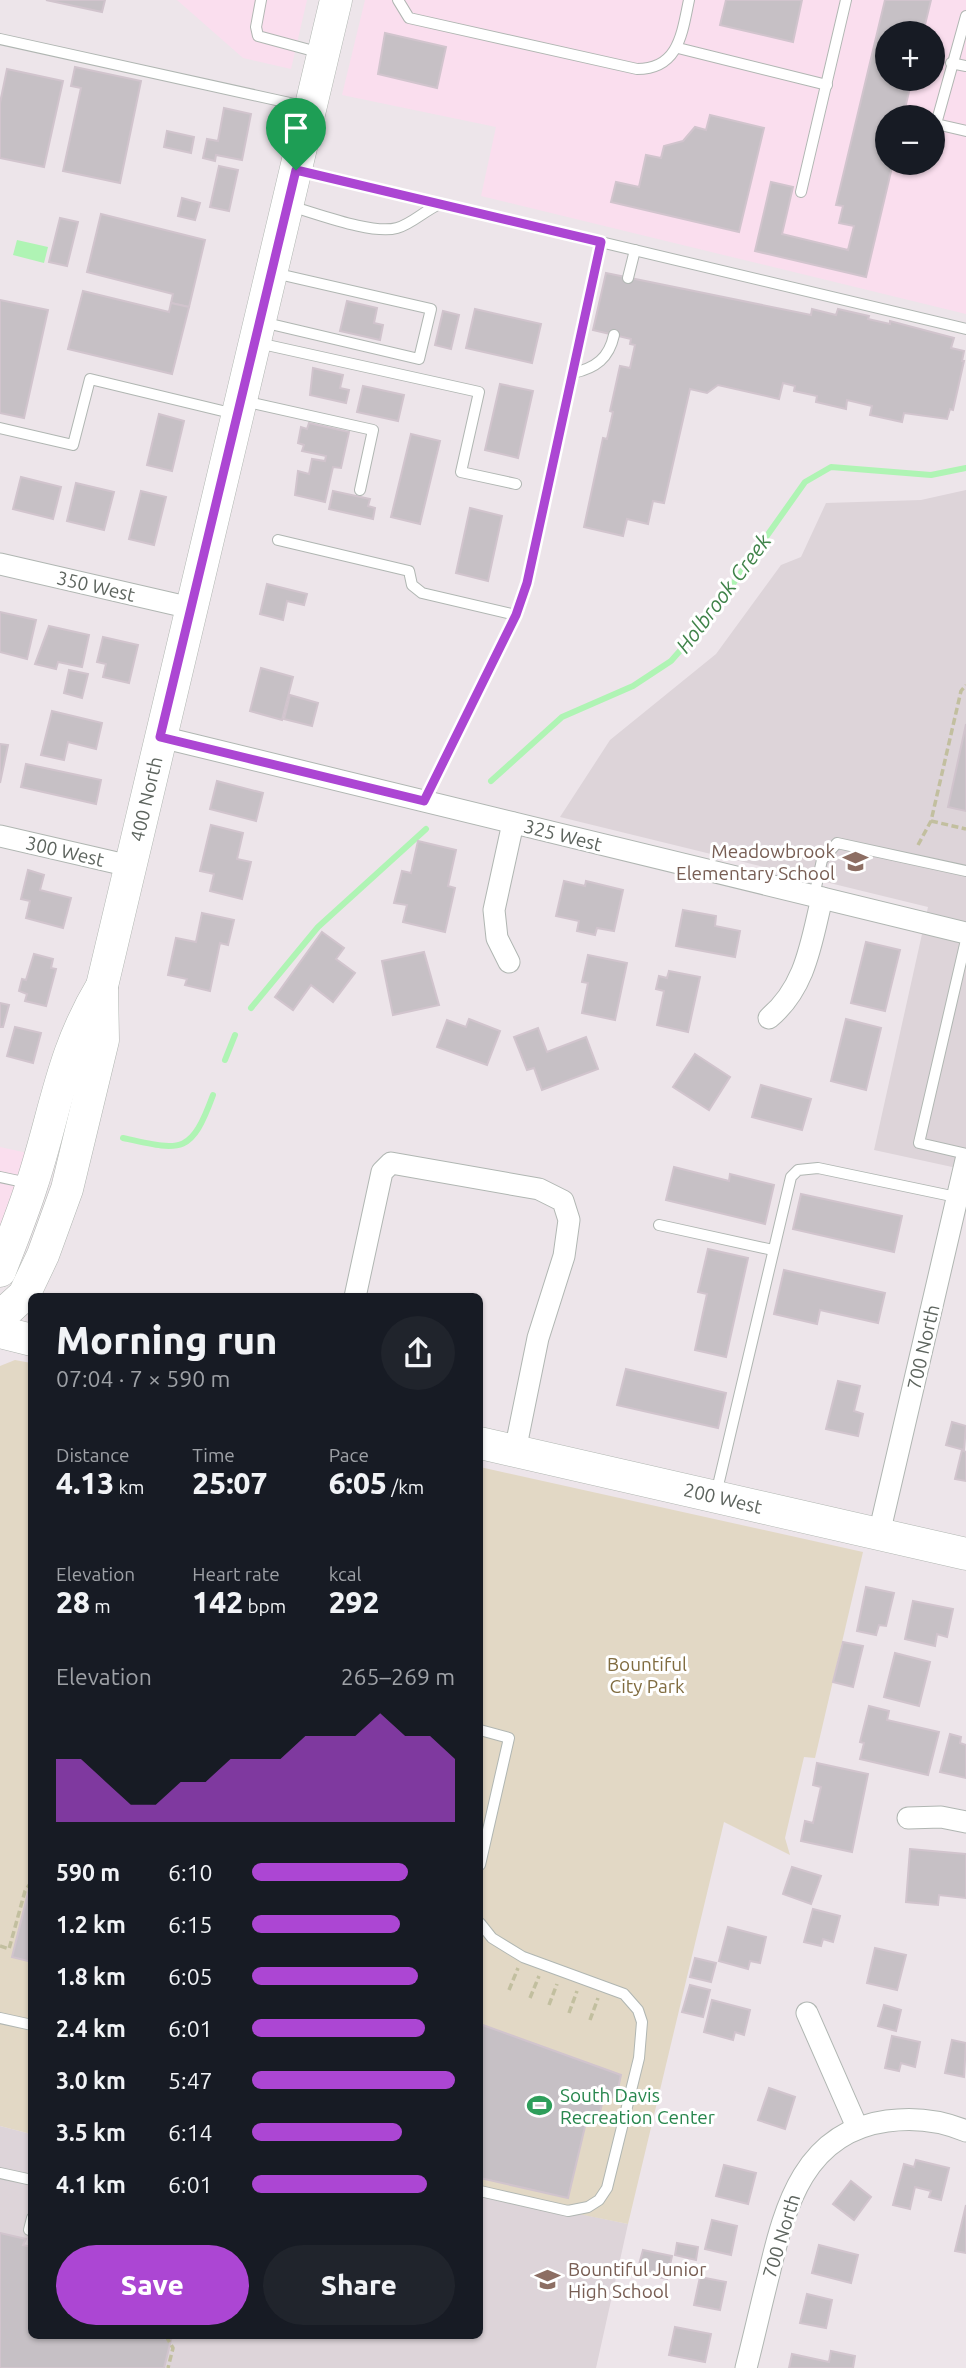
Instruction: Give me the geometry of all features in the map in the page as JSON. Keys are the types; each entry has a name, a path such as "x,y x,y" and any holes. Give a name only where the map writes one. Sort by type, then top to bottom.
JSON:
{"main road":[{"name":"400 North","path":"0,1317 24,1296 43,1255 67,1189 103,1040 102,986 336,0"},
{"name":"400 North","path":"0,1271 32,1184 65,1061 80,1023 102,986"},
{"path":"0,1332 28,1339"},
{"name":"200 West","path":"483,1444 966,1554"}],"street":[{"name":"350 West","path":"0,564 191,608"},
{"name":"325 West","path":"160,737 966,933"},
{"path":"509,961 496,938 494,910 513,823"},
{"name":"300 West","path":"0,836 130,866"},
{"path":"769,1018 786,1003 798,985 818,897"},
{"name":"700 North","path":"879,1535 962,1198 966,1160"},
{"path":"356,1293 382,1172 391,1163 539,1189 563,1201 569,1220 564,1256 538,1338 515,1451"},
{"path":"908,1818 941,1817 966,1822"},
{"path":"807,2013 857,2127 913,2119 950,2124 966,2132"},
{"name":"700 North","path":"746,2368 789,2199 810,2165 839,2138 857,2127"}],"lane":[{"path":"261,0 256,27 258,36 264,40 323,54"},
{"path":"398,0 409,18 630,68 658,66 678,48 690,0"},
{"path":"802,192 846,0"},
{"path":"966,16 936,124 966,131"},
{"path":"0,39 311,108"},
{"path":"678,48 827,85"},
{"path":"951,63 966,66"},
{"path":"296,170 966,329"},
{"path":"288,205 386,229 402,226 424,210 440,204"},
{"path":"424,801 516,615 527,583 601,242"},
{"path":"628,278 635,250"},
{"path":"257,332 419,359 431,309 271,272"},
{"path":"257,332 479,392 461,472 516,484"},
{"path":"573,373 594,368 611,349 614,335"},
{"path":"0,428 73,445 90,379 239,408 373,430 360,490"},
{"path":"278,540 409,571 412,584 422,593 516,615"},
{"path":"818,897 822,860 837,843 966,871"},
{"path":"966,940 919,1143 966,1154"},
{"path":"715,1497 788,1187 798,1170 818,1168 962,1198"},
{"path":"0,1177 32,1184"},
{"path":"659,1225 773,1250"},
{"path":"483,1731 509,1738 483,1852"},
{"path":"483,1927 492,1938 523,1956 624,1994 638,2010 642,2030 639,2058 607,2189 599,2200 588,2207 568,2211 483,2192"},
{"path":"0,2018 28,2024"},
{"path":"0,2173 28,2179"}],"path":[{"path":"918,845 931,821 961,691 966,685"},
{"path":"931,821 966,828"},
{"path":"0,1946 9,1949 28,1887"},
{"path":"509,1990 523,1956"},
{"path":"530,1998 543,1964"},
{"path":"549,2005 561,1972"},
{"path":"569,2013 582,1980"},
{"path":"590,2020 602,1987"},
{"path":"168,2339 173,2348 168,2368"}],"shaded area":[{"path":"177,0 307,0 291,69 243,58"},
{"path":"365,0 966,0 966,314 481,196 496,127 342,95"},
{"path":"17,240 48,247 44,263 13,255"},
{"name":"Meadowbrook Elementary School","path":"966,490 966,1170 874,1150 928,907 560,817 610,740 716,654 781,565 801,557 826,503 921,500"},
{"path":"0,1147 32,1154 0,1236"},
{"name":"Bountiful Junior High School","path":"0,2126 28,2133 28,2339 483,2339 483,2194 628,2224 596,2368 0,2368"}],"green space":[{"path":"15,1360 28,1362 28,2133 0,2126 0,1366"},
{"name":"Bountiful City Park","path":"483,1468 863,1552 815,1758 804,1757 785,1838 790,1855 724,1822 628,2224 483,2195"}],"building":[{"path":"46,0 105,0 102,12"},
{"path":"726,0 802,0 793,42 720,25"},
{"path":"885,0 931,0 926,21 880,21"},
{"path":"385,33 446,47 437,88 378,74"},
{"path":"875,42 875,91 909,91 906,105 875,105 875,175 890,175 866,277 755,251 771,182 793,187 782,234 848,250 854,226 839,223 843,206 836,205"},
{"path":"75,67 141,81 120,183 63,171 81,88 71,86"},
{"path":"7,69 63,81 44,167 0,158 0,103"},
{"path":"224,108 251,114 242,160 216,155 215,161 203,158 207,139 218,141"},
{"path":"710,115 764,128 739,232 611,202 616,182 639,187 646,155 661,158 664,146 683,141 695,127 706,130"},
{"path":"167,131 194,137 191,153 164,147"},
{"path":"219,166 238,170 229,211 210,207"},
{"path":"182,198 200,203 195,220 178,216"},
{"path":"101,214 205,240 189,307 171,303 173,294 87,272"},
{"path":"60,218 78,222 67,266 49,262"},
{"path":"606,273 811,315 812,309 836,315 838,309 869,316 868,319 890,324 890,321 954,338 951,348 964,351 964,361 953,410 950,409 947,419 904,413 902,422 870,415 872,406 847,400 846,409 816,402 817,396 794,391 795,386 783,383 779,399 718,385 707,393 690,389 664,503 653,501 648,524 627,519 623,536 584,527 603,438 607,439 620,366 630,368 635,345 630,344 631,339 593,330"},
{"path":"83,291 169,312 171,303 189,307 172,374 68,349"},
{"path":"0,300 48,310 24,418 0,413"},
{"path":"347,301 377,308 374,323 383,325 380,340 340,331"},
{"path":"475,309 541,324 532,363 466,348"},
{"path":"443,311 459,315 451,349 435,345"},
{"path":"313,368 343,375 340,388 349,390 346,403 310,395"},
{"path":"500,384 533,391 518,458 485,450"},
{"path":"363,386 404,395 398,421 357,412"},
{"path":"159,414 184,421 172,471 147,465"},
{"path":"309,423 349,432 341,468 333,467 325,502 295,495 298,471 309,474 312,459 325,461 326,456 302,451 304,445 298,443 301,427 307,429"},
{"path":"411,434 440,441 420,524 391,517"},
{"path":"21,477 61,487 53,519 13,509"},
{"path":"76,483 114,492 104,530 67,521"},
{"path":"141,491 166,497 154,545 129,539"},
{"path":"333,491 370,499 368,506 375,508 373,519 329,509"},
{"path":"470,508 502,516 488,581 456,573"},
{"path":"267,584 307,594 304,605 287,601 283,620 260,614"},
{"path":"0,612 36,620 27,659 0,652"},
{"path":"49,626 89,635 82,667 58,662 56,669 35,664"},
{"path":"103,637 138,645 129,683 103,677 106,664 97,662"},
{"path":"261,668 293,677 282,720 250,711"},
{"path":"69,670 88,674 82,698 64,693"},
{"path":"290,695 318,703 312,726 284,719"},
{"path":"52,711 102,723 96,749 68,742 64,760 41,755"},
{"path":"966,724 966,811 948,807"},
{"path":"0,744 8,745 0,783"},
{"path":"26,764 101,780 96,804 21,787"},
{"path":"217,781 263,793 256,821 210,809"},
{"path":"211,825 243,833 237,859 251,862 242,899 210,891 214,874 200,871"},
{"path":"418,841 456,850 448,886 455,888 445,932 403,922 407,905 394,903 402,871 411,873"},
{"path":"28,870 44,875 40,890 71,898 63,928 26,918 30,901 21,899"},
{"path":"564,881 585,886 586,881 623,890 614,931 597,928 595,935 577,931 579,921 556,916"},
{"path":"683,910 716,916 715,926 740,931 735,957 676,946"},
{"path":"202,913 234,920 228,945 220,943 210,991 185,985 187,979 168,975 176,938 196,942"},
{"path":"322,932 344,948 336,959 355,973 333,1002 311,985 293,1010 275,997"},
{"path":"866,942 900,950 885,1011 851,1003"},
{"path":"424,952 439,1005 393,1015 382,961"},
{"path":"34,954 53,959 51,968 56,969 46,1006 25,1001 27,994 19,991 22,979 26,980"},
{"path":"588,955 627,963 615,1020 582,1013 588,983 582,982"},
{"path":"669,971 700,977 688,1032 657,1025 664,991 656,989 659,976 667,978"},
{"path":"0,1003 9,1005 3,1027 0,1027"},
{"path":"469,1019 500,1031 487,1065 437,1047 447,1020 466,1027"},
{"path":"846,1019 881,1028 866,1090 831,1081"},
{"path":"15,1027 41,1033 33,1063 7,1056"},
{"path":"538,1028 547,1052 586,1037 598,1069 542,1090 534,1068 527,1070 514,1037"},
{"path":"695,1054 730,1077 709,1110 673,1087"},
{"path":"761,1085 811,1099 802,1130 752,1117"},
{"path":"674,1167 729,1181 730,1174 774,1185 765,1224 666,1200"},
{"path":"801,1194 902,1216 894,1252 793,1229"},
{"path":"708,1249 748,1258 726,1357 695,1350 707,1294 698,1292"},
{"path":"784,1270 885,1293 878,1323 820,1310 817,1324 774,1314"},
{"path":"626,1369 726,1393 718,1428 617,1405"},
{"path":"838,1381 860,1386 854,1411 863,1414 858,1436 826,1429"},
{"path":"952,1422 966,1426 964,1450 946,1445"},
{"path":"962,1450 966,1452 966,1481 955,1479"},
{"path":"866,1587 894,1593 886,1626 879,1625 876,1635 857,1631"},
{"path":"913,1601 953,1609 947,1637 937,1634 935,1646 905,1639"},
{"path":"843,1642 863,1646 853,1687 833,1682"},
{"path":"895,1653 930,1662 919,1706 884,1697"},
{"path":"869,1706 889,1711 887,1720 939,1732 928,1775 860,1759 864,1743 860,1742"},
{"path":"950,1734 961,1737 960,1743 966,1745 966,1778 940,1772"},
{"path":"817,1763 868,1774 852,1852 801,1841 805,1821 813,1823 821,1787 813,1785"},
{"path":"910,1849 966,1854 966,1898 939,1895 938,1905 906,1902"},
{"path":"792,1867 821,1876 811,1904 783,1894"},
{"path":"28,1893 28,1961 12,1957"},
{"path":"813,1909 840,1916 833,1942 823,1939 821,1946 804,1942"},
{"path":"728,1927 766,1937 760,1963 750,1961 748,1969 719,1961"},
{"path":"875,1948 906,1955 897,1990 867,1983"},
{"path":"695,1958 716,1963 711,1982 690,1977"},
{"path":"690,1985 710,1990 703,2017 682,2012"},
{"path":"712,2000 750,2010 744,2035 735,2032 733,2040 704,2032"},
{"path":"884,2005 901,2010 896,2031 878,2026"},
{"name":"South Davis Recreation Center","path":"483,2025 621,2075 616,2098 604,2095 599,2117 588,2114 568,2198 483,2179"},
{"path":"892,2036 920,2042 915,2067 901,2063 899,2071 885,2068"},
{"path":"952,2040 966,2043 964,2077 945,2073"},
{"path":"769,2088 795,2097 785,2129 758,2120"},
{"path":"916,2160 949,2168 941,2200 929,2197 931,2191 915,2187 910,2209 893,2205 904,2164 914,2167"},
{"path":"724,2165 756,2173 748,2204 716,2196"},
{"path":"851,2181 871,2197 854,2220 833,2204"},
{"path":"966,2205 966,2253 955,2251"},
{"path":"712,2220 737,2226 731,2255 705,2249"},
{"path":"0,2233 26,2239 23,2245 28,2246 28,2339 171,2340 164,2368 0,2368"},
{"path":"677,2243 698,2247 696,2260 675,2255"},
{"path":"819,2245 858,2255 851,2283 812,2273"},
{"path":"643,2250 672,2256 667,2279 637,2272"},
{"path":"700,2277 726,2282 720,2310 694,2305"},
{"path":"807,2294 832,2300 826,2328 800,2323"},
{"path":"675,2327 711,2334 705,2362 669,2355"},
{"path":"831,2351 855,2356 853,2368 789,2368 792,2354 829,2362"}],"waterway":[{"name":"Holbrook Creek","path":"491,781 562,717 633,686 671,661 708,619 805,482 831,467 931,475 966,468"},
{"name":"Holbrook Creek","path":"251,1008 318,927 426,829"},
{"path":"225,1060 235,1035"},
{"path":"123,1138 159,1145 182,1144 198,1129 213,1095"}],"place":[{"name":"Meadowbrook Elementary School","path":"855,862"},
{"name":"South Davis Recreation Center","path":"540,2106"},
{"name":"Bountiful Junior High School","path":"548,2280"}],"route":[{"path":"296,170 601,242 527,583 516,615 424,801 160,737 296,170"}]}
